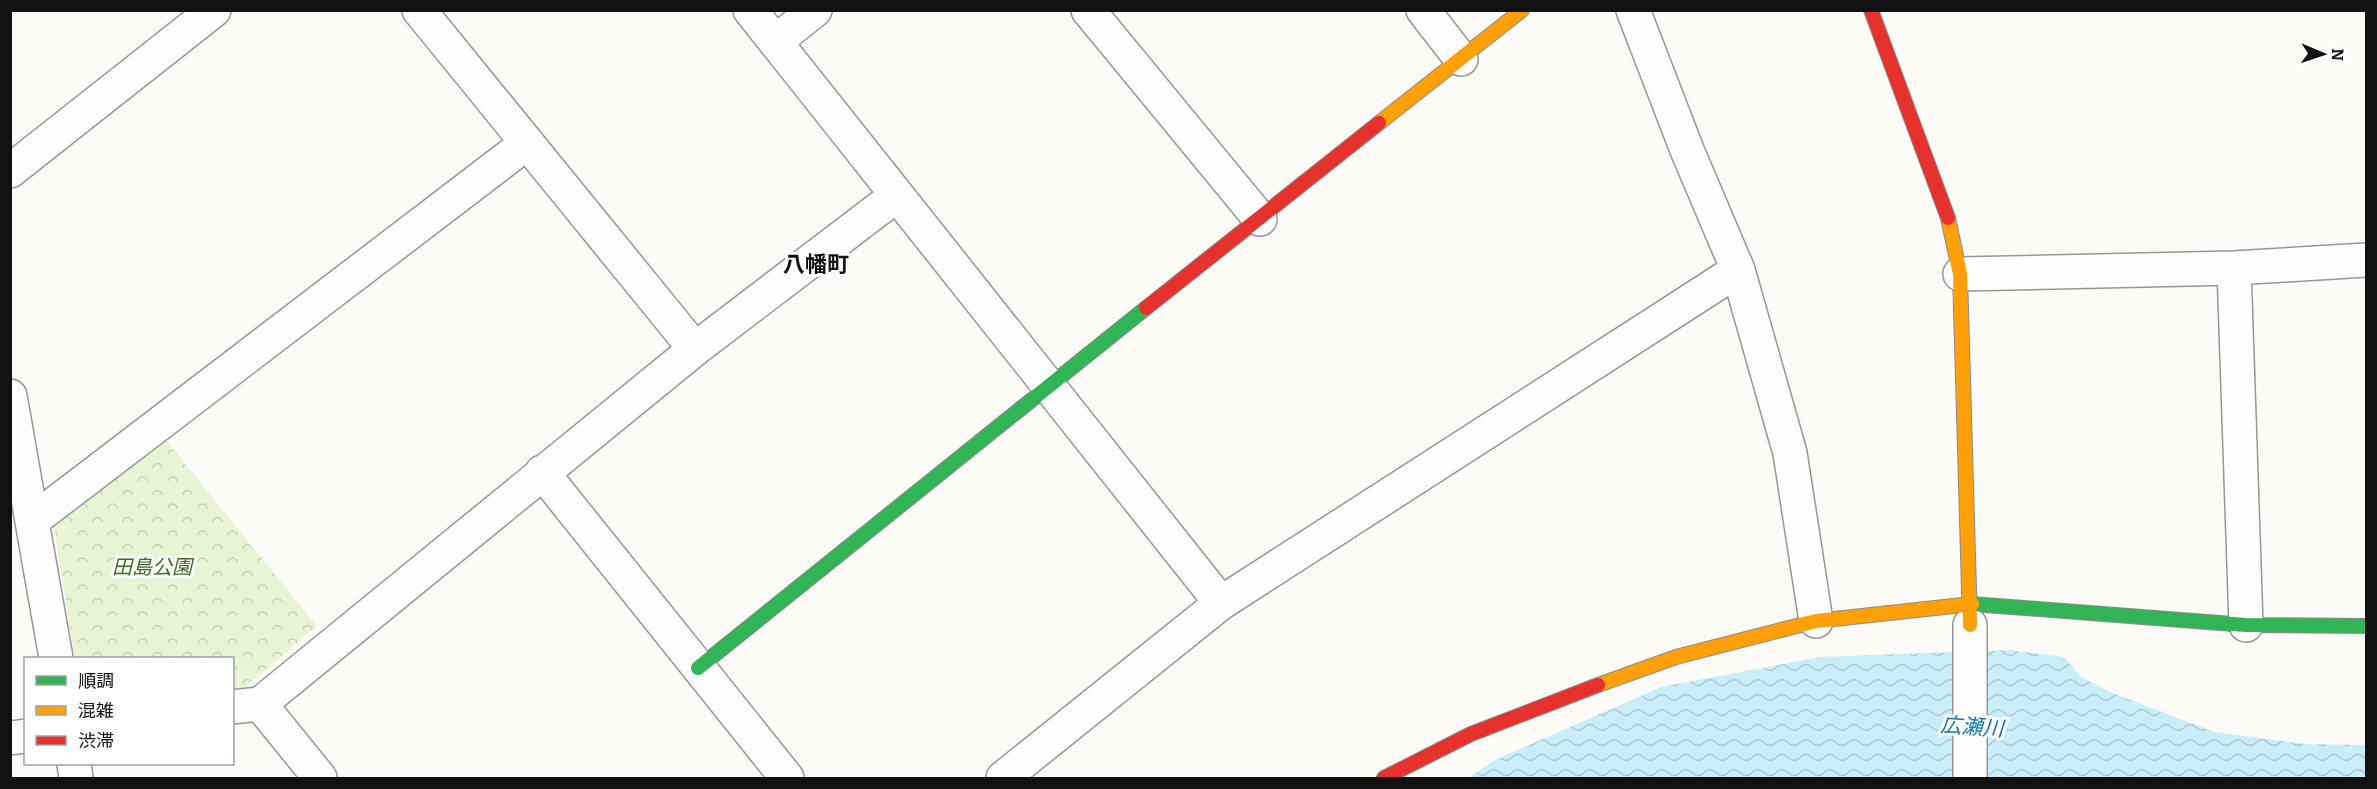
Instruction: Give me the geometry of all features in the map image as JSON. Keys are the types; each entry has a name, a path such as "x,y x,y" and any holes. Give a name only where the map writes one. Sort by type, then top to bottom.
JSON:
{"street":[{"path":"10,171 214,10"},
{"path":"419,10 695,349"},
{"path":"750,10 1221,603"},
{"path":"775,42 815,10"},
{"path":"1088,10 1260,219"},
{"path":"1423,10 1461,59"},
{"path":"698,668 1048,386 1522,10"},
{"path":"1633,10 1687,150 1738,270 1790,453 1816,621"},
{"path":"1871,10 1948,216 1960,274 1970,614 1970,778"},
{"path":"32,520 527,143"},
{"path":"320,778 246,705 695,349 897,195"},
{"path":"1960,274 2234,268 2367,260"},
{"path":"2234,268 2246,625"},
{"path":"1003,778 1221,603 1738,270"},
{"path":"10,396 56,657"},
{"path":"542,472 787,778"},
{"path":"1384,778 1471,734 1624,675 1676,657 1816,621 1970,614 2246,625 2367,626"}],"green space":[{"name":"田島公園","path":"165,439 317,626 245,687 234,688 234,657 75,657 54,528"}],"water":[{"name":"広瀬川","path":"2010,650 2064,657 2081,677 2117,695 2215,732 2305,744 2366,745 2366,778 1468,778 1495,760 1661,687 1820,657"}],"traffic: fast":[{"path":"698,668 1146,308"},
{"path":"1972,604 2246,625 2366,626"}],"traffic: slow":[{"path":"1379,123 1522,10"},
{"path":"1948,218 1960,274 1970,625"},
{"path":"1598,685 1676,657 1816,621 1972,604"}],"traffic: jam":[{"path":"1871,10 1948,218"},
{"path":"1146,308 1379,123"},
{"path":"1384,778 1471,734 1598,685"}],"district":[{"name":"八幡町","path":"816,264"}]}
